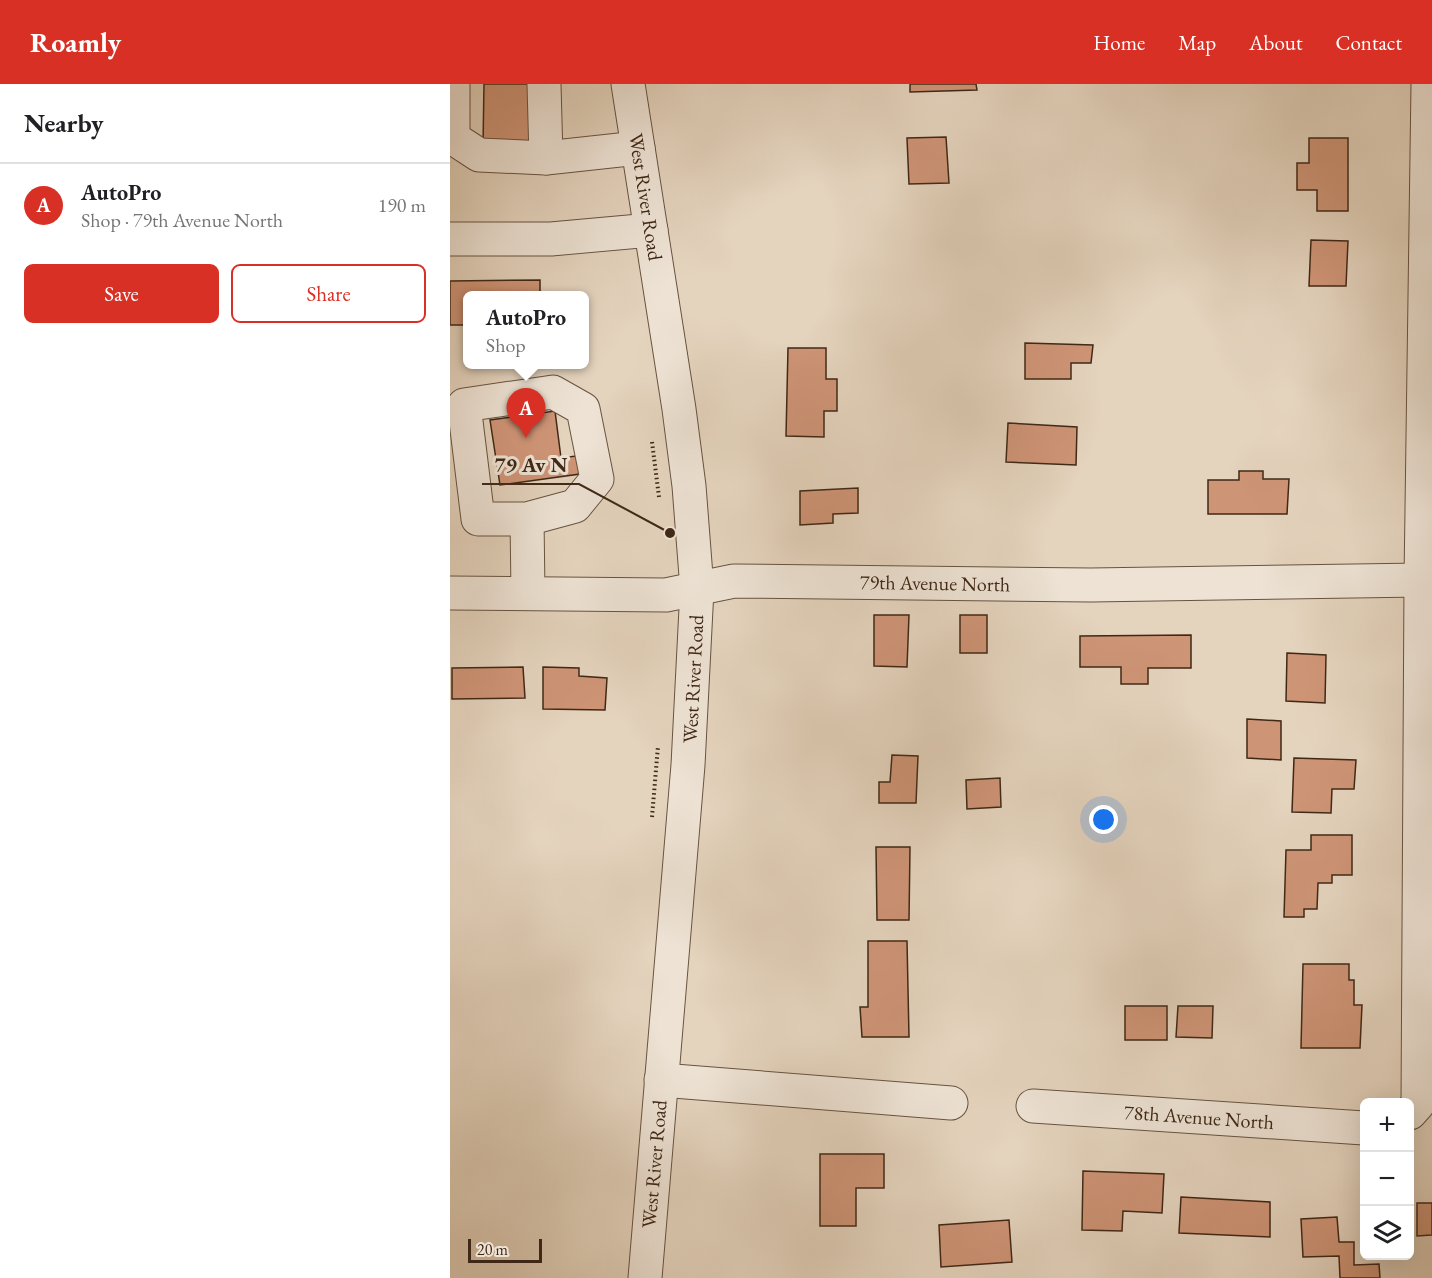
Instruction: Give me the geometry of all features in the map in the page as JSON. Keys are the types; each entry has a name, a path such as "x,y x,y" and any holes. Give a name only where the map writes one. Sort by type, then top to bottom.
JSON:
{"street":[{"path":"453,84 453,138 479,155 546,158 638,148"},
{"path":"544,84 546,158"},
{"name":"West River Road","path":"628,84 689,486 697,589 688,765 645,1278"},
{"path":"1414,1108 1428,84"},
{"path":"450,239 551,239 651,230"},
{"path":"553,392 583,409 597,479 575,506 527,519 478,519 464,405 553,392"},
{"path":"527,519 528,593"},
{"name":"79th Avenue North","path":"450,593 666,595 734,581 1091,585 1421,580"},
{"path":"661,1080 951,1103"},
{"name":"78th Avenue North","path":"1034,1106 1360,1128"}],"building":[{"path":"484,84 530,84 529,146 483,146"},
{"path":"910,84 976,84 977,90 910,92"},
{"path":"946,137 949,183 909,184 907,138"},
{"path":"1309,138 1348,138 1348,211 1317,211 1317,190 1297,190 1297,163 1309,163"},
{"path":"1311,240 1348,241 1346,286 1309,286"},
{"path":"540,280 540,291 463,291 463,325 450,325 450,281"},
{"path":"1025,343 1093,345 1091,363 1071,363 1071,379 1025,379"},
{"path":"788,348 826,348 826,379 837,379 837,411 824,411 824,437 786,436"},
{"path":"555,411 561,458 584,455 587,473 500,485 490,420"},
{"path":"1008,423 1077,427 1076,465 1006,462"},
{"path":"1239,471 1263,471 1263,479 1289,479 1287,514 1208,514 1208,480 1239,480"},
{"path":"858,488 858,513 833,514 833,523 800,525 800,491"},
{"path":"874,615 909,615 907,667 874,666"},
{"path":"960,615 987,615 987,653 960,653"},
{"path":"1191,635 1191,668 1148,668 1148,684 1121,684 1121,667 1080,667 1080,636"},
{"path":"1287,653 1326,655 1325,703 1286,701"},
{"path":"523,667 525,698 452,699 452,668"},
{"path":"543,667 579,668 579,676 607,678 605,710 543,709"},
{"path":"1247,719 1281,721 1281,760 1247,758"},
{"path":"892,755 918,756 916,803 879,803 879,782 890,782"},
{"path":"1294,758 1356,760 1354,789 1332,789 1331,813 1292,812"},
{"path":"1000,778 1001,807 967,809 966,780"},
{"path":"1311,835 1352,835 1352,875 1332,875 1332,883 1318,883 1317,909 1304,909 1304,917 1284,917 1286,850 1311,850"},
{"path":"876,847 910,847 909,920 877,920"},
{"path":"868,941 907,941 909,1037 862,1037 860,1007 868,1007"},
{"path":"1303,964 1349,964 1349,980 1354,980 1354,1005 1362,1005 1360,1048 1301,1048"},
{"path":"1125,1006 1167,1006 1167,1040 1125,1040"},
{"path":"1178,1006 1213,1006 1212,1038 1176,1037"},
{"path":"820,1154 884,1154 884,1188 856,1188 856,1226 820,1226"},
{"path":"1083,1171 1164,1174 1162,1213 1123,1211 1122,1231 1082,1230"},
{"path":"1181,1197 1270,1202 1270,1237 1179,1233"},
{"path":"1417,1203 1432,1203 1432,1235 1417,1236"},
{"path":"1337,1217 1339,1242 1354,1242 1354,1265 1379,1264 1380,1278 1340,1278 1339,1256 1303,1257 1301,1219"},
{"path":"1009,1220 1012,1262 941,1267 939,1225"}],"place":[{"name":"AutoPro","path":"526,438"},
{"name":"79 Av N","path":"670,533"}]}
